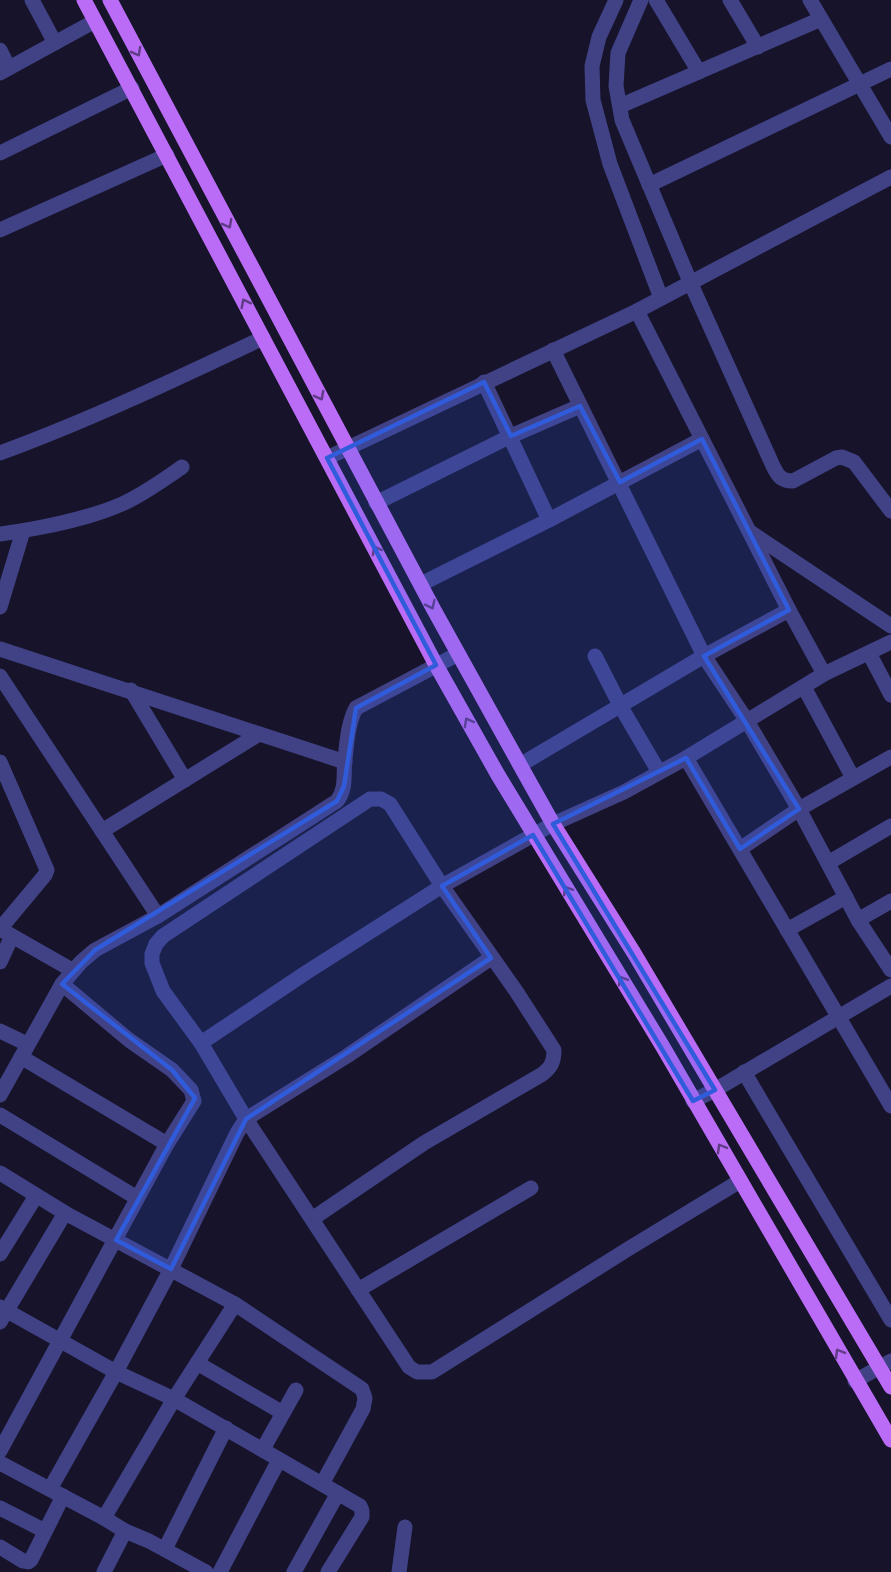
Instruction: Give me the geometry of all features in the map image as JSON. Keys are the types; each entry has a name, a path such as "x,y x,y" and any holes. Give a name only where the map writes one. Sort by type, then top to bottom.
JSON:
{"main road":[{"path":"84,0 436,665 533,835 598,939 891,1440"},
{"path":"110,0 376,503 520,765 715,1090 885,1364 891,1387"}],"street":[{"path":"32,0 55,43"},
{"path":"616,0 599,37 592,66 593,100 610,164 676,291 779,478 793,481 836,458 848,458 854,462 890,508"},
{"path":"641,0 618,53 616,86 622,120 649,185 676,291"},
{"path":"656,0 699,72"},
{"path":"730,0 758,47"},
{"path":"810,0 891,137"},
{"path":"620,106 821,19"},
{"path":"0,50 4,70 95,21"},
{"path":"649,185 891,69"},
{"path":"0,153 132,88"},
{"path":"0,230 167,155"},
{"path":"327,458 637,311 891,177"},
{"path":"637,311 789,610 824,674"},
{"path":"0,453 62,430 144,395 263,338"},
{"path":"554,350 704,656 747,721 799,809 858,920 891,970"},
{"path":"484,382 549,520"},
{"path":"376,503 511,436 580,406"},
{"path":"421,584 549,520 702,439"},
{"path":"0,534 23,531 122,504 146,492 182,467"},
{"path":"748,530 891,626"},
{"path":"0,607 23,531"},
{"path":"520,765 704,656 789,610"},
{"path":"201,1043 442,886 554,824 624,792 686,758 824,674 891,642"},
{"path":"0,649 131,690 345,762"},
{"path":"869,653 891,695"},
{"path":"0,1095 72,970 95,950 158,916 337,801 344,786 351,717 356,708 458,654"},
{"path":"595,656 621,707 659,772"},
{"path":"0,676 158,916"},
{"path":"804,687 853,778"},
{"path":"131,690 185,780"},
{"path":"102,831 259,734"},
{"path":"740,849 799,809 891,757"},
{"path":"686,758 891,1106"},
{"path":"0,762 47,870 4,931 0,962"},
{"path":"312,1219 424,1143 550,1069 554,1060 554,1050 516,991 442,886 390,804 381,799 370,799 163,936 156,944 152,954 152,963 163,991 201,1043 246,1119 409,1367 417,1372 432,1372 740,1181"},
{"path":"828,862 891,826"},
{"path":"786,930 846,897"},
{"path":"858,920 891,901"},
{"path":"4,931 72,970"},
{"path":"0,1547 23,1561 31,1560 45,1531 57,1492 246,1119 346,1056 491,958"},
{"path":"0,1451 137,1198 194,1101 191,1090 172,1070 129,1040 62,984"},
{"path":"693,1101 891,986"},
{"path":"0,1031 24,1051 167,1144"},
{"path":"744,1072 891,1320"},
{"path":"0,1115 137,1198"},
{"path":"0,1173 65,1213 235,1304 362,1389 365,1398 363,1409 322,1484"},
{"path":"358,1290 531,1188"},
{"path":"0,1254 36,1196"},
{"path":"65,1213 2,1314 61,1340 116,1372 174,1399 360,1506 362,1517 328,1572"},
{"path":"104,1518 174,1399 235,1304"},
{"path":"197,1363 283,1413"},
{"path":"855,1381 885,1364"},
{"path":"263,1449 296,1390"},
{"path":"165,1549 226,1428"},
{"path":"220,1572 279,1460"},
{"path":"0,1463 125,1531 165,1549 185,1567 206,1572"},
{"path":"294,1572 338,1493"},
{"path":"0,1508 45,1531"},
{"path":"399,1572 405,1527"},
{"path":"104,1572 125,1531"}],"highlighted area":[{"path":"484,382 511,436 580,406 620,482 702,439 789,610 704,656 799,809 740,849 686,758 553,824 715,1090 693,1101 533,835 442,886 491,958 246,1119 171,1269 116,1240 195,1098 172,1070 62,984 95,950 337,801 344,786 356,708 436,665 327,458"}]}
